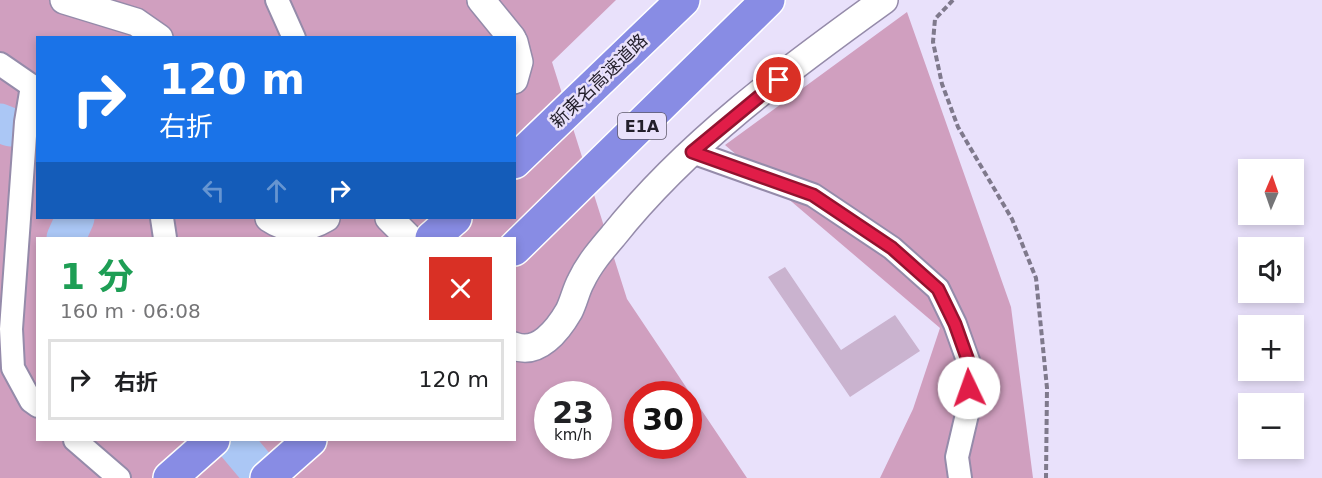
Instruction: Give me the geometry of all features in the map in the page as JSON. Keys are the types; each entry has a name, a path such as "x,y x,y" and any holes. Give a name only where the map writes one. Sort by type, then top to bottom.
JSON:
{"highway":[{"name":"新東名高速道路","path":"516,160 683,0"},
{"name":"E1A","path":"516,247 768,0"},
{"path":"433,237 454,219"},
{"path":"170,478 212,441"},
{"path":"267,478 309,441"}],"street":[{"path":"64,0 136,22 156,36"},
{"path":"277,0 293,36"},
{"path":"482,0 510,36"},
{"path":"516,347 524,350 541,346 569,310 580,282 593,261 642,199 692,152 824,44 884,0"},
{"path":"516,50 519,62 516,73"},
{"path":"0,64 35,86 26,122 11,329 13,368 31,401 36,405"},
{"path":"692,152 813,195 892,248 938,289 955,324 970,366 968,410 957,457 960,478"},
{"path":"162,219 165,237"},
{"path":"271,219 295,229 324,219"},
{"path":"390,219 408,237"},
{"path":"76,441 119,478"}],"path":[{"path":"953,0 935,19 933,42 942,84 958,127 1012,219 1036,278 1047,388 1046,478"}],"shaded area":[{"path":"0,0 616,0 552,62 627,299 682,381 624,381 624,459 702,459 702,411 747,478 0,478"},
{"path":"907,12 1011,307 1033,478 880,478 913,409 940,328 725,145"}],"building":[{"path":"785,267 841,350 895,315 920,351 850,397 768,277"}],"waterway":[{"path":"0,123 10,127"},
{"path":"66,237 75,219"},
{"path":"234,441 265,478"}],"route":[{"path":"779,80 692,152 813,195 892,248 938,289 955,324 970,366 969,388"}]}
